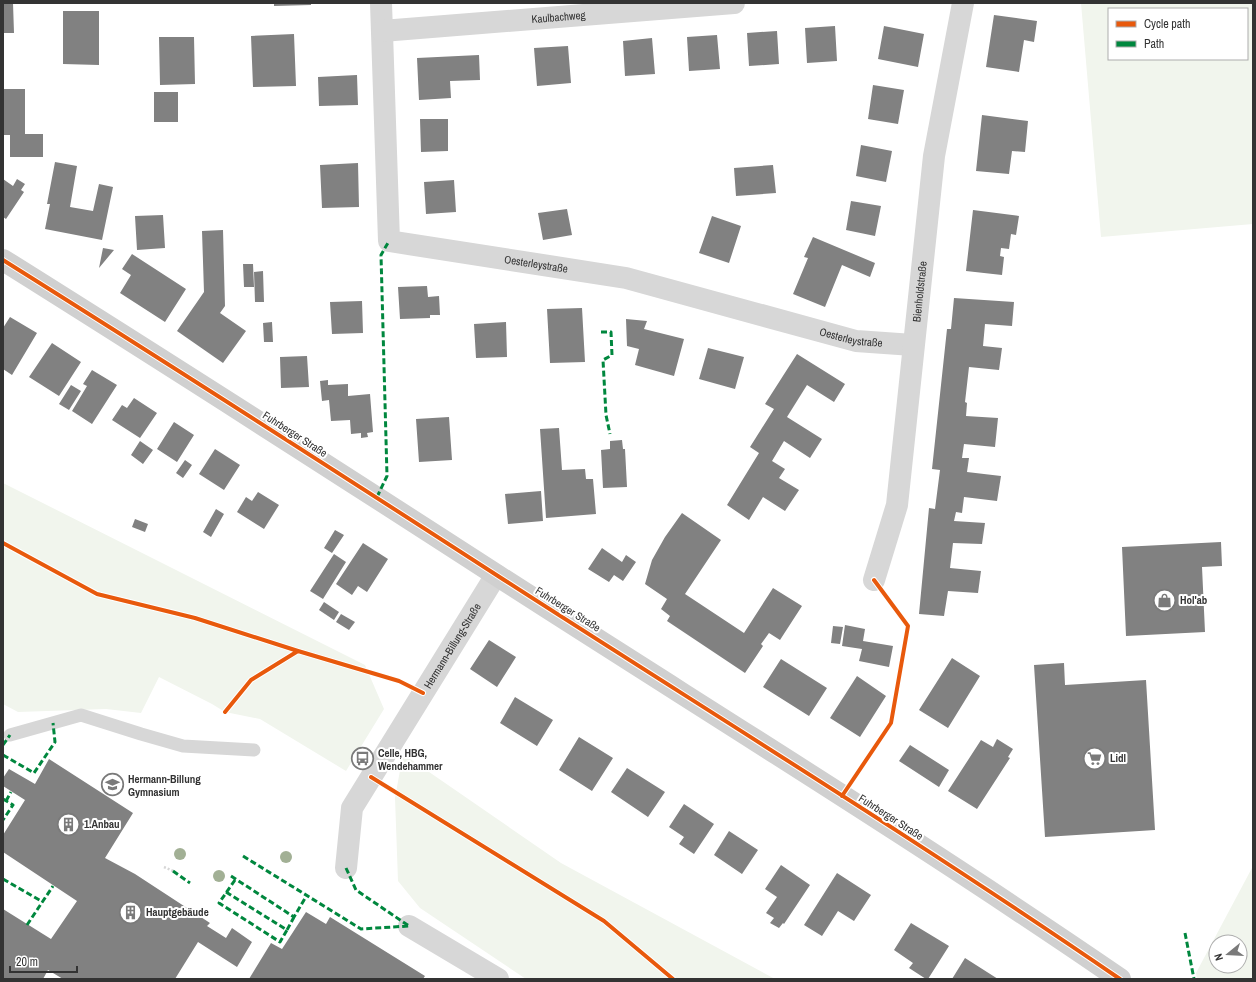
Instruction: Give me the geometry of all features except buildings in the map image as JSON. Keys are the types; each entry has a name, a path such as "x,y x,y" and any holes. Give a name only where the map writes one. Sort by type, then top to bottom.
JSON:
{"main road":[{"name":"Fuhrberger Straße","path":"3,260 256,419 496,575 1018,909 1120,979"}],"street":[{"name":"Oesterleystraße","path":"381,3 389,241 626,278 856,340 914,345"},
{"name":"Kaulbachweg","path":"382,31 734,3"},
{"name":"Bienholdstraße","path":"874,580 897,505 934,156 963,3"},
{"name":"Hermann-Billung-Straße","path":"346,868 352,808 496,575"},
{"path":"409,926 498,979"}],"lane":[{"path":"10,735 81,715 183,746 254,750"}],"path":[{"path":"225,712 250,680 298,651"},
{"path":"164,867 173,871"}],"shaded area":[{"path":"1081,3 1253,3 1253,224 1101,237"},
{"path":"3,483 365,665 384,709 346,771 260,719 225,712 159,677 141,713 106,709 18,712 3,704"},
{"path":"403,754 561,863 775,979 526,979 420,908 398,881 395,798"},
{"path":"1253,866 1253,979 1197,979 1196,973 1208,950 1208,974 1248,974 1248,934 1217,934"}],"marked path":[{"path":"377,497 387,476 381,255 389,241"},
{"path":"601,332 611,332 612,355 603,360 606,415 610,434"},
{"path":"3,755 34,773 55,742 53,723"},
{"path":"3,745 10,735"},
{"path":"6,801 11,792"},
{"path":"3,799 13,805 3,820"},
{"path":"243,856 361,929 409,926"},
{"path":"346,868 356,890 409,926"},
{"path":"173,871 190,883"},
{"path":"231,876 294,917 307,895"},
{"path":"3,879 43,902"},
{"path":"235,880 219,903 280,942 287,930"},
{"path":"27,925 53,886"},
{"path":"226,892 287,930 294,917"},
{"path":"1185,933 1194,979"}],"cycle path":[{"path":"3,260 888,825 1120,979"},
{"path":"3,543 97,594 195,618 399,681 423,693"},
{"path":"842,796 891,723 908,626 874,580"},
{"path":"225,712 251,680 298,651"},
{"path":"371,777 604,921 673,979"}],"place":[{"name":"Hol'ab","path":"1164,600"},
{"name":"Lidl","path":"1095,758"},
{"name":"Celle, HBG, Wendehammer","path":"362,759"},
{"name":"Hermann-Billung Gymnasium","path":"112,785"},
{"name":"1.Anbau","path":"68,824"},
{"name":"Hauptgebäude","path":"131,912"}]}
